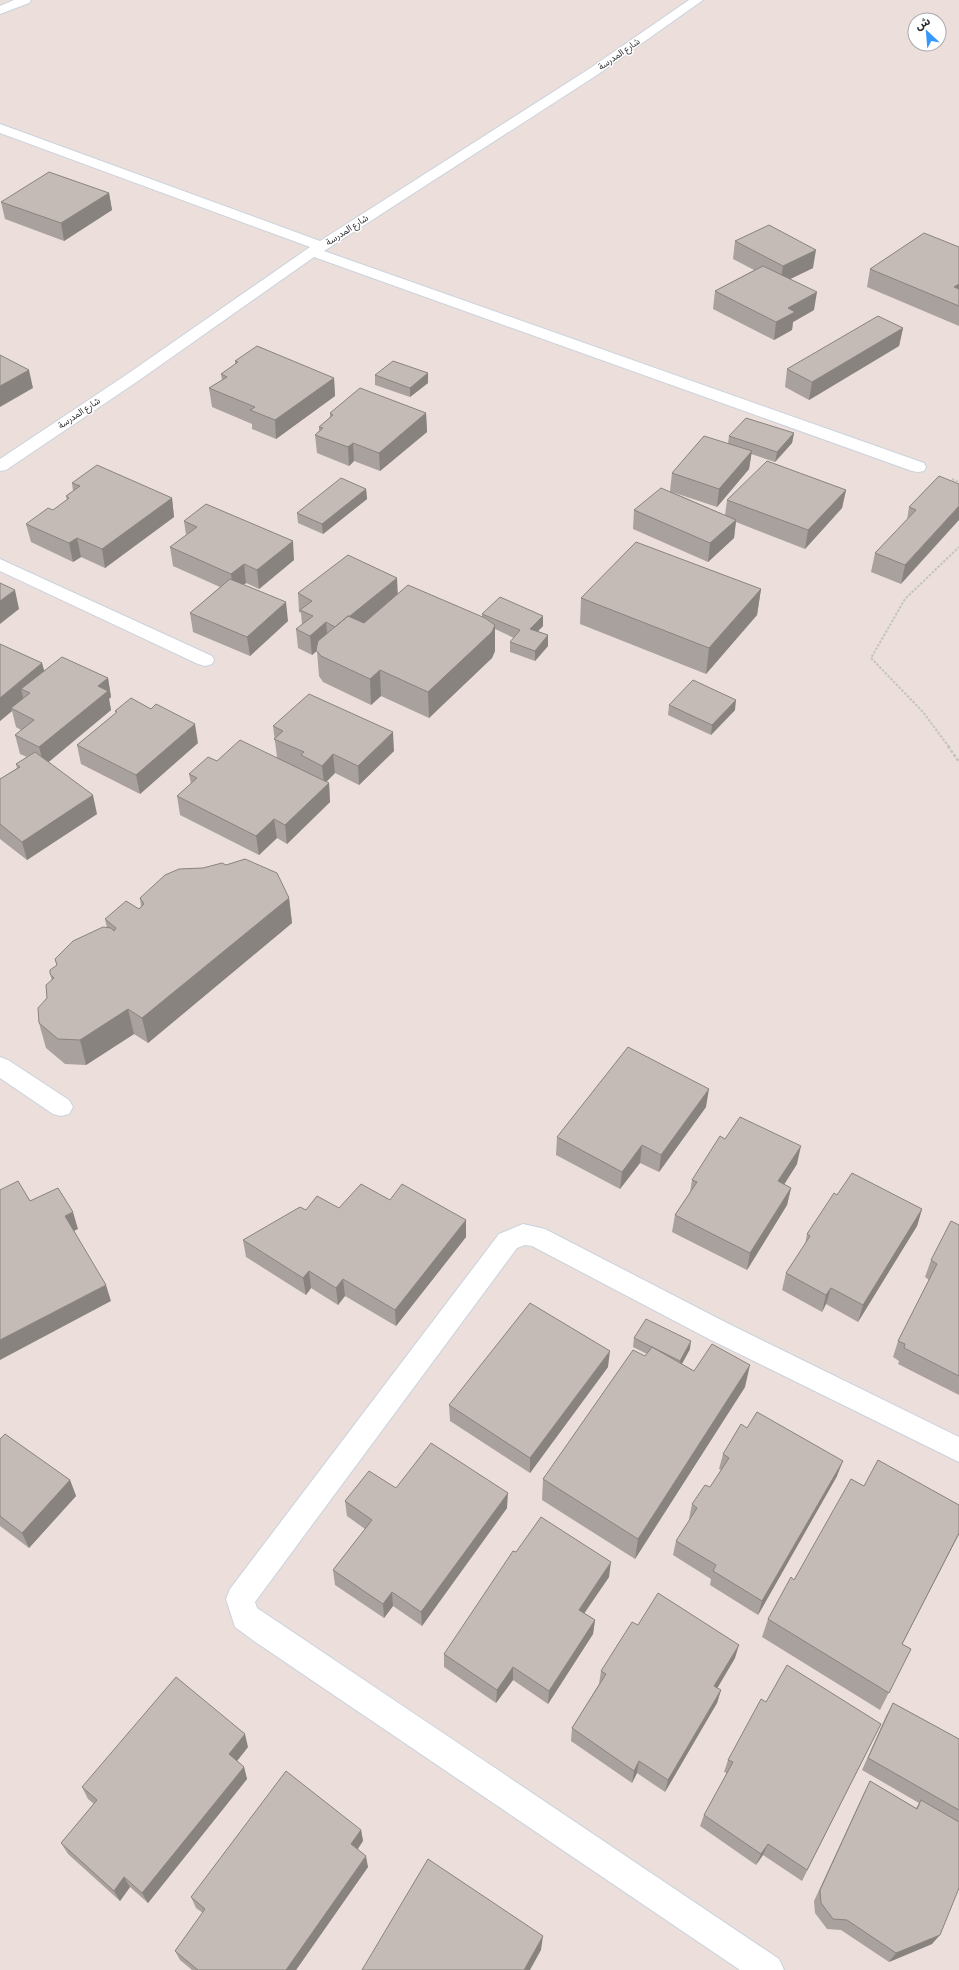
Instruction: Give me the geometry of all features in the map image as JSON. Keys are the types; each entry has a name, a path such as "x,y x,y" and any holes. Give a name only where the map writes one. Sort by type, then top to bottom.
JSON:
{"street":[{"path":"0,10 24,0"},
{"name":"شارع المدرسة","path":"0,466 132,378 317,249 593,72 697,0"},
{"path":"0,128 317,249 918,467"},
{"path":"0,564 205,660"},
{"path":"0,1066 61,1107"},
{"path":"768,1970 264,1632 245,1617 240,1599 508,1241 523,1234 536,1236 718,1331 959,1450"}],"path":[{"path":"959,547 905,599 871,658 923,712 959,762"}],"building":[{"path":"49,172 109,193 61,223 1,202"},
{"path":"769,225 816,250 783,266 735,241"},
{"path":"924,233 959,247 959,284 954,287 959,289 959,306 870,269"},
{"path":"763,266 817,292 788,308 795,312 776,322 715,291"},
{"path":"878,316 903,328 812,382 787,369"},
{"path":"257,346 334,378 275,420 250,410 255,407 209,388 227,377 221,374 238,362 235,361"},
{"path":"0,355 29,370 0,386"},
{"path":"393,361 428,373 410,388 375,375"},
{"path":"360,388 426,413 379,453 353,443 348,447 315,435 323,428 319,427 333,415 330,413"},
{"path":"746,418 794,433 777,452 729,436"},
{"path":"704,436 752,451 719,489 672,473"},
{"path":"767,461 846,490 808,530 727,500"},
{"path":"97,465 172,498 102,549 77,538 69,543 26,524 48,508 53,510 69,498 66,496 80,486 72,483"},
{"path":"939,476 959,484 959,506 905,565 875,553 916,510 909,507"},
{"path":"341,478 366,489 322,524 297,513"},
{"path":"661,488 736,520 710,543 634,510"},
{"path":"206,504 293,541 257,570 244,564 231,574 170,547 197,527 184,521"},
{"path":"636,542 761,589 709,648 581,598"},
{"path":"348,555 397,578 335,627 326,622 310,636 296,629 313,616 300,610 312,601 298,593"},
{"path":"230,579 286,602 247,637 190,613"},
{"path":"0,583 15,590 0,601"},
{"path":"408,585 485,618 495,625 492,632 428,692 380,670 370,679 321,656 316,650 318,641 348,616 364,623"},
{"path":"500,597 543,616 530,629 548,635 535,651 510,642 520,630 482,614"},
{"path":"0,644 42,663 0,698"},
{"path":"62,657 108,678 98,686 108,691 39,747 15,735 34,720 11,708 30,693 21,689"},
{"path":"693,680 736,700 712,725 669,705"},
{"path":"309,694 393,732 358,766 333,754 322,766 301,755 304,752 274,739 283,731 273,726"},
{"path":"131,698 151,709 156,704 195,724 136,775 77,745 117,712 115,711"},
{"path":"240,740 329,783 285,825 274,819 256,836 177,796 197,778 189,774 208,757 217,761"},
{"path":"35,752 93,795 22,842 0,824 0,779 20,767 16,764"},
{"path":"245,859 277,873 289,898 142,1018 128,1009 80,1040 58,1039 39,1023 38,1008 47,998 46,985 54,978 50,974 50,970 57,965 55,959 73,941 103,927 111,928 114,931 116,928 105,919 126,901 139,909 144,904 140,898 165,875 179,869 203,868 222,863 226,865"},
{"path":"628,1047 709,1089 661,1155 642,1145 622,1172 557,1137"},
{"path":"740,1117 801,1146 778,1181 791,1188 750,1253 675,1215 697,1182 692,1180 720,1136 725,1139"},
{"path":"852,1173 922,1209 863,1305 831,1288 826,1295 786,1273 810,1236 807,1234 834,1193 837,1195"},
{"path":"18,1181 30,1201 58,1188 73,1212 65,1216 106,1285 0,1340 0,1190"},
{"path":"361,1184 390,1200 402,1184 466,1220 395,1310 343,1279 336,1288 309,1271 303,1278 243,1240 300,1207 306,1210 317,1196 339,1208"},
{"path":"951,1221 959,1225 959,1376 904,1348 905,1344 898,1341 937,1264 931,1260"},
{"path":"530,1303 610,1351 530,1458 449,1405"},
{"path":"646,1319 691,1341 680,1361 634,1338"},
{"path":"712,1344 750,1365 638,1539 543,1479 633,1350 645,1356 652,1347 694,1371"},
{"path":"757,1412 843,1461 762,1601 713,1571 716,1565 676,1541 697,1508 692,1504 705,1485 710,1487 729,1458 723,1454 741,1424 747,1428"},
{"path":"5,1434 70,1480 22,1533 0,1516 0,1439"},
{"path":"431,1443 508,1493 421,1612 392,1592 383,1604 333,1570 372,1520 345,1501 369,1471 396,1488"},
{"path":"878,1460 959,1505 959,1533 902,1644 911,1649 889,1693 768,1619 791,1577 794,1580 851,1479 864,1486"},
{"path":"541,1517 611,1562 579,1610 595,1620 549,1691 513,1667 497,1690 444,1654 513,1551 516,1552"},
{"path":"658,1593 739,1645 714,1686 721,1690 668,1780 639,1761 634,1771 572,1728 606,1674 601,1671 632,1622 638,1625"},
{"path":"787,1665 881,1724 807,1870 768,1844 761,1854 704,1815 733,1762 728,1760 761,1699 766,1702"},
{"path":"176,1677 245,1734 229,1754 244,1767 142,1893 124,1877 114,1891 61,1843 97,1800 82,1787"},
{"path":"893,1703 959,1739 959,1810 868,1758"},
{"path":"286,1771 361,1830 351,1844 366,1856 286,1970 198,1970 175,1951 205,1909 191,1897"},
{"path":"870,1781 917,1809 921,1800 959,1822 959,1888 940,1935 896,1953 847,1920 833,1919 821,1903 820,1890"},
{"path":"428,1859 543,1936 524,1970 362,1970"}]}
